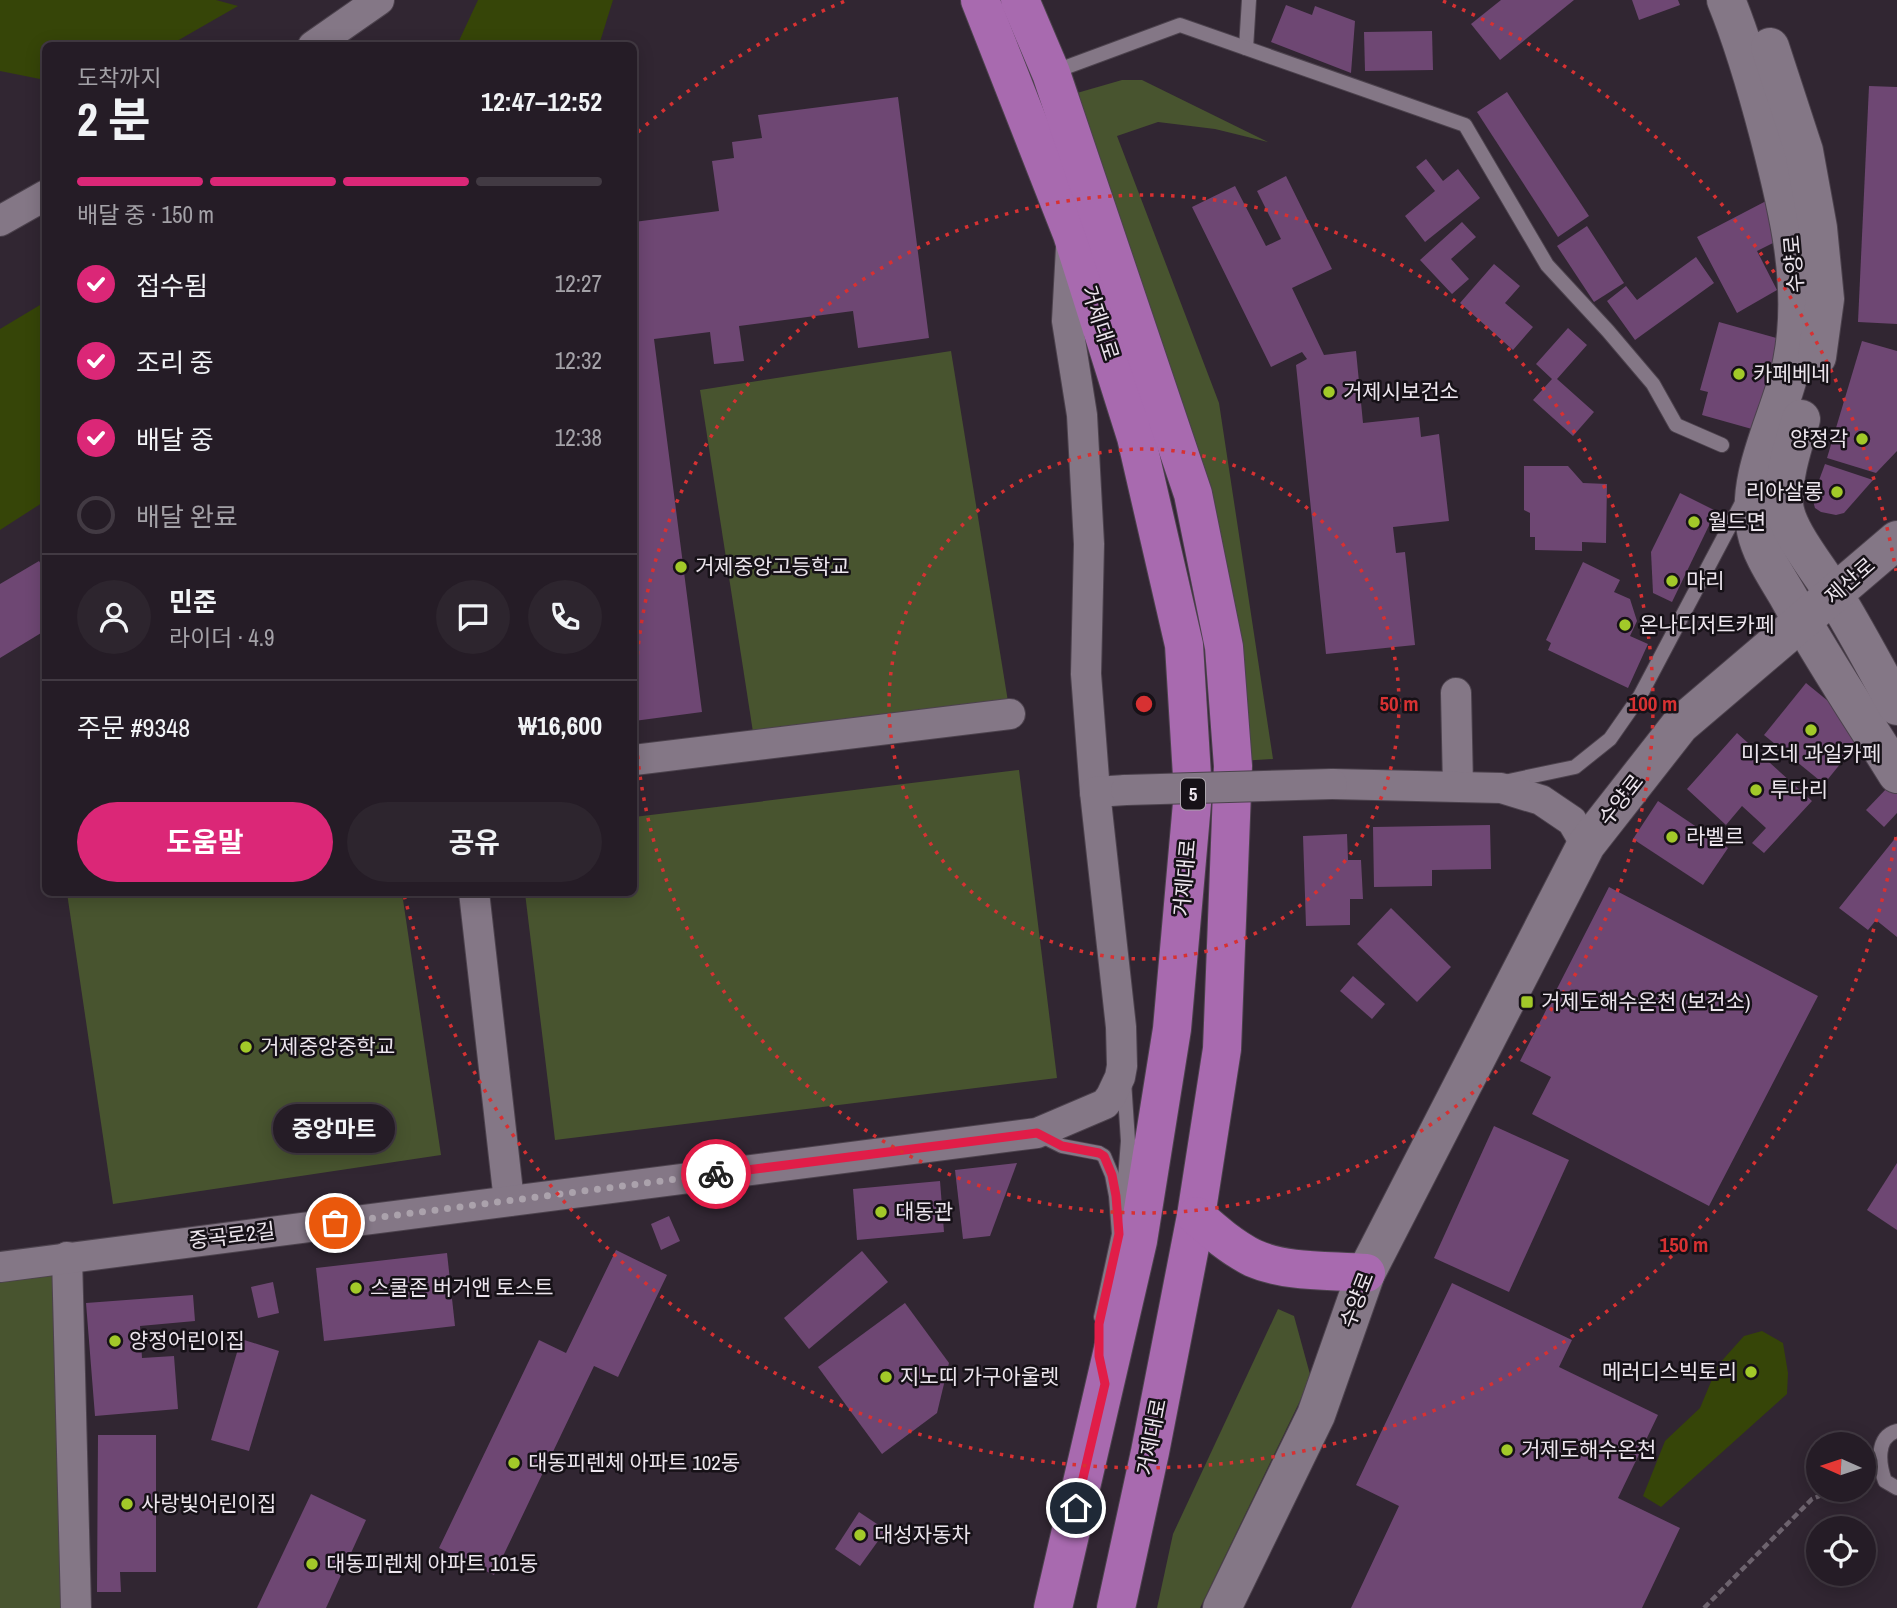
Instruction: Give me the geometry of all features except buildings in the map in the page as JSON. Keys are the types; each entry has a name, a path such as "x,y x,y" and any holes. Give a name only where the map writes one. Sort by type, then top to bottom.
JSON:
{"main road":[{"name":"거제대로","path":"980,0 1072,234 1136,437 1184,645 1193,792 1172,1029 1138,1241 1053,1608"},
{"name":"거제대로","path":"1020,0 1051,73 1193,494 1224,647 1233,766 1222,1049 1196,1216 1150,1452 1116,1608"},
{"path":"1196,1216 1224,1240 1253,1258 1282,1267 1366,1273"}],"street":[{"path":"319,42 379,0"},
{"name":"수양로","path":"1222,1608 1316,1415 1366,1273 1586,845 1680,725 1802,622 1765,556 1757,533 1754,512 1757,479 1792,362 1797,309 1793,235 1758,95 1726,0"},
{"name":"수양로","path":"1754,0 1804,151 1818,228 1825,299 1819,349 1789,457 1784,504 1794,534 1834,594 1897,706"},
{"path":"0,221 42,197"},
{"path":"1072,234 1067,321 1082,415 1089,544 1087,674 1095,792 1119,1002 1122,1066"},
{"name":"제산로","path":"1802,622 1897,540"},
{"path":"1802,622 1897,774"},
{"path":"1456,694 1468,786"},
{"path":"637,760 1010,714"},
{"path":"1095,792 1332,784 1501,788 1541,800 1572,821 1586,845"},
{"path":"474,896 509,1201"},
{"name":"중곡로2길","path":"0,1267 1037,1133 1105,1104 1116,1087 1122,1066"},
{"path":"67,1257 76,1608"}],"lane":[{"path":"1246,48 1249,0"},
{"path":"1051,73 1181,25 1465,125 1547,265 1653,384 1676,425 1722,445"},
{"path":"1468,786 1575,767 1610,739 1640,696 1747,493 1763,456"},
{"path":"1105,1384 1099,1356 1099,1324 1119,1234 1128,1141 1122,1066"},
{"path":"1037,1133 1062,1146 1104,1156 1112,1175 1119,1234"},
{"path":"1897,1431 1884,1441 1879,1463 1885,1480 1897,1488"}],"path":[{"path":"1704,1608 1809,1502"}],"shaded area":[{"path":"0,0 216,0 238,6 175,42 42,42 42,79 0,71"},
{"path":"478,0 613,0 600,42 458,42"},
{"path":"1122,80 1142,80 1268,142 1215,129 1158,122 1117,136 1219,403 1273,759 1240,761 1231,645 1070,95"},
{"path":"42,304 42,503 0,530 0,329"},
{"path":"951,351 1010,714 755,745 700,390"},
{"path":"1019,770 1057,1078 555,1140 525,896 637,896 637,817"},
{"path":"67,896 402,896 441,1155 113,1204"},
{"path":"67,1257 76,1608 0,1608 0,1267"},
{"path":"1278,1309 1294,1316 1311,1378 1200,1608 1157,1608 1173,1534"},
{"path":"1762,1331 1783,1343 1788,1373 1787,1394 1661,1507 1643,1496 1665,1441 1700,1408 1718,1365 1744,1336"}],"way so far":[{"path":"335,1223 716,1174"}],"place":[{"name":"카페베네","path":"1739,374"},
{"name":"거제시보건소","path":"1329,392"},
{"name":"양정각","path":"1862,439"},
{"name":"리아살롱","path":"1837,492"},
{"name":"월드면","path":"1694,522"},
{"name":"거제중앙고등학교","path":"681,567"},
{"name":"마리","path":"1672,581"},
{"name":"온나디저트카페","path":"1625,625"},
{"name":"미즈네 과일카페","path":"1811,730"},
{"name":"투다리","path":"1756,790"},
{"name":"라벨르","path":"1672,837"},
{"name":"거제도해수온천 (보건소)","path":"1527,1002"},
{"name":"거제중앙중학교","path":"246,1047"},
{"name":"대동관","path":"881,1212"},
{"name":"중앙마트","path":"335,1223"},
{"name":"스쿨존 버거앤 토스트","path":"356,1288"},
{"name":"양정어린이집","path":"115,1341"},
{"name":"메러디스빅토리","path":"1751,1372"},
{"name":"지노띠 가구아울렛","path":"886,1377"},
{"name":"거제도해수온천","path":"1507,1450"},
{"name":"대동피렌체 아파트 102동","path":"514,1463"},
{"name":"사랑빛어린이집","path":"127,1504"},
{"name":"대성자동차","path":"860,1535"},
{"name":"대동피렌체 아파트 101동","path":"312,1564"}],"route":[{"path":"716,1174 1037,1133 1062,1146 1104,1156 1112,1175 1119,1234 1099,1324 1099,1356 1105,1384 1076,1508"}]}
